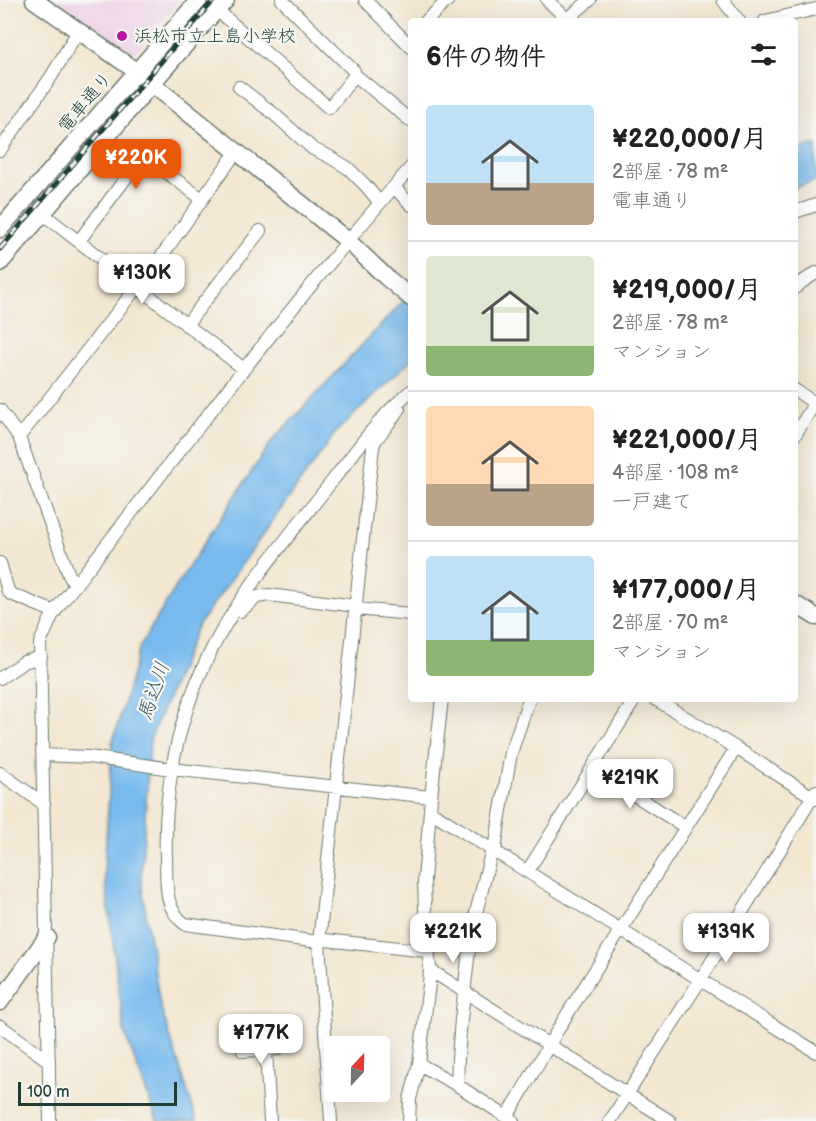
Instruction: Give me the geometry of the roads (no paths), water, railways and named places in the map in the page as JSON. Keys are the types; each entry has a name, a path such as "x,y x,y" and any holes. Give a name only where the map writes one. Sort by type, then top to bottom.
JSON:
{"street":[{"path":"34,0 136,71 348,241 408,295"},
{"name":"電車通り","path":"0,229 199,0"},
{"path":"282,0 354,71 355,75 408,119"},
{"path":"364,0 408,40"},
{"path":"429,18 448,0"},
{"path":"547,0 564,18"},
{"path":"568,18 590,0"},
{"path":"723,0 737,18"},
{"path":"0,263 222,5 329,108 355,75"},
{"path":"778,18 816,9"},
{"path":"0,150 51,77 78,31"},
{"path":"238,87 274,114 313,149 348,168 380,203"},
{"path":"20,437 163,254 237,151"},
{"path":"79,241 143,155 202,199"},
{"path":"50,1121 40,643 55,612 244,369 408,171"},
{"path":"394,187 408,202"},
{"path":"798,211 816,205"},
{"path":"44,214 244,369"},
{"path":"186,325 260,231"},
{"path":"798,285 816,273"},
{"path":"408,392 378,424 278,550 220,635 196,683 169,769 165,834 170,909 175,917 189,926 319,942 325,940 427,951"},
{"path":"798,392 816,403 798,430"},
{"path":"331,1121 319,942 335,788 373,447 375,441 408,402"},
{"path":"0,410 20,437 69,575 75,586"},
{"path":"0,563 4,592 55,612"},
{"path":"231,616 252,600 262,596 408,614"},
{"path":"798,606 816,617"},
{"path":"0,678 24,662 41,657"},
{"path":"409,1121 410,1099 419,1064 430,969 424,880 442,702"},
{"path":"457,1085 460,1029 471,933 493,850 511,753 528,702"},
{"path":"527,872 633,702"},
{"path":"610,1121 815,795 660,702"},
{"path":"419,1064 510,1119 549,1045 736,748"},
{"path":"44,755 89,757 169,769 431,797"},
{"path":"592,768 685,827"},
{"path":"0,773 44,804"},
{"path":"430,811 816,1052"},
{"path":"0,1002 47,938"},
{"path":"430,969 670,1121"},
{"path":"0,1026 49,1061"},
{"path":"243,1051 271,1049 270,1121"}],"water":[{"path":"816,144 816,181 798,187 798,149"},
{"name":"馬込川","path":"408,296 408,363 336,432 197,627 150,740 141,881 160,1005 197,1121 157,1121 124,1031 104,871 112,744 140,646 182,577 271,442"}],"railway":[{"path":"0,249 214,0"}],"place":[{"name":"浜松市立上島小学校","path":"122,36"}]}
